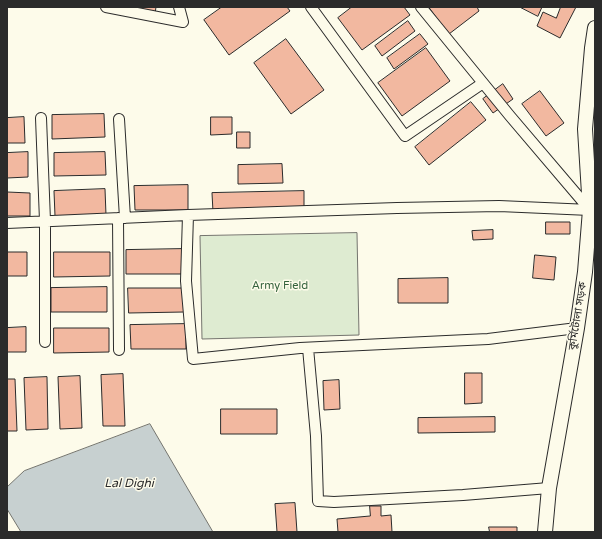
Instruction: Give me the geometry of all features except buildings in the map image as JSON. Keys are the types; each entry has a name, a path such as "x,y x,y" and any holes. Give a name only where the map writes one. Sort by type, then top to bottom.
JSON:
{"street":[{"path":"106,7 183,22 179,7"},
{"path":"311,7 405,136 483,83"},
{"path":"421,7 590,210"},
{"name":"কুর্মিটোলা সড়ক","path":"546,532 550,488 585,272 590,210 585,129 595,28"},
{"path":"588,103 595,87"},
{"path":"41,118 45,221 45,342"},
{"path":"119,350 121,218 120,119"},
{"path":"7,223 397,208 499,206 590,210"},
{"path":"188,215 186,281 193,359 308,348 488,339 577,328"},
{"path":"308,348 316,436 318,501 334,502 463,495 550,488"}],"green space":[{"name":"Army Field","path":"357,233 359,335 202,339 200,236"}],"water":[{"name":"Lal Dighi","path":"150,424 213,532 21,532 7,509 7,487 24,471"}]}
